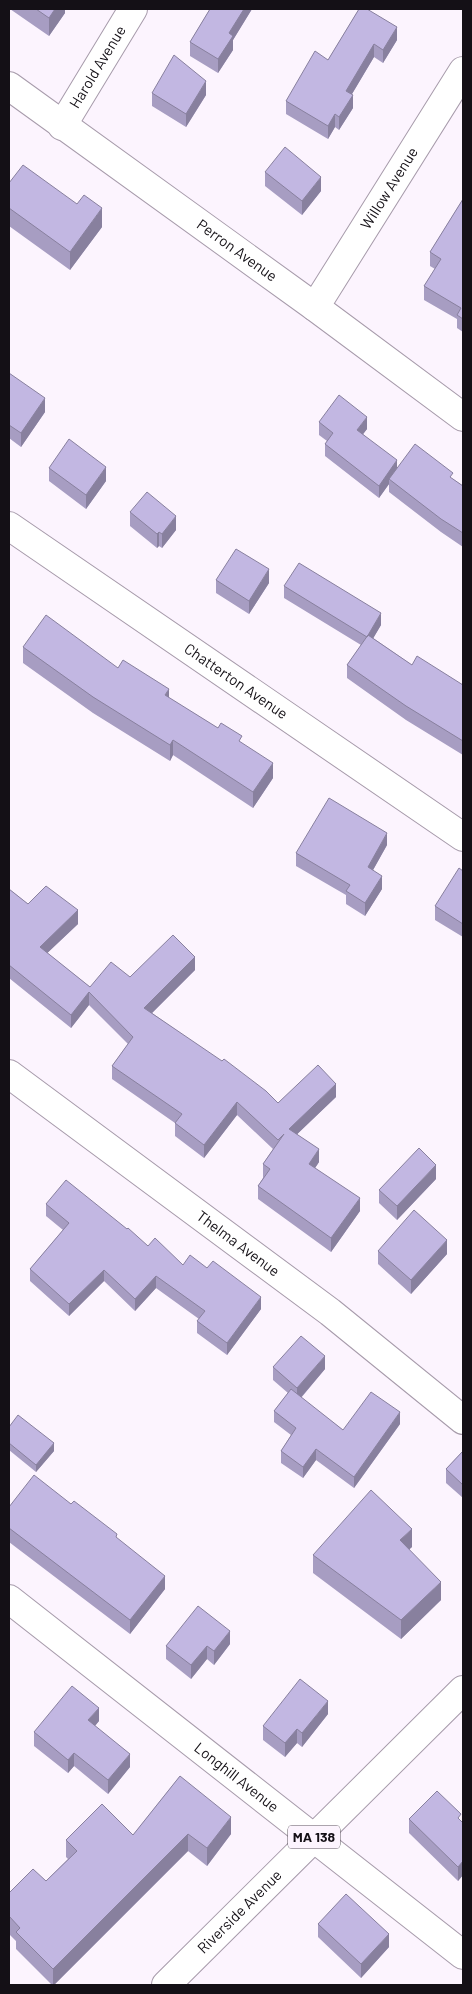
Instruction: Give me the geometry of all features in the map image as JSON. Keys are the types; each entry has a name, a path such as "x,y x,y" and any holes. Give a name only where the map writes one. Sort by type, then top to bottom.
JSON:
{"street":[{"name":"Harold Avenue","path":"62,126 134,9"},
{"name":"Willow Avenue","path":"315,307 463,71"},
{"name":"Perron Avenue","path":"9,86 315,307 463,417"},
{"name":"Chatterton Avenue","path":"9,526 463,837"},
{"name":"Thelma Avenue","path":"9,1074 330,1312 463,1420"},
{"name":"Longhill Avenue","path":"9,1599 463,1955"},
{"name":"Riverside Avenue","path":"166,1985 463,1690"}],"building":[{"path":"36,9 55,9 49,18"},
{"path":"210,9 244,9 229,33 233,36 218,59 190,42"},
{"path":"359,9 367,9 397,27 383,50 374,44 346,91 353,95 339,117 335,114 328,126 286,101 315,51 328,60"},
{"path":"174,55 206,81 186,114 152,93"},
{"path":"285,147 321,177 302,201 265,172"},
{"path":"23,165 77,204 84,195 102,208 70,252 9,208 9,183"},
{"path":"463,199 463,319 457,315 461,308 424,286 441,259 430,252"},
{"path":"9,373 45,398 21,433 9,425"},
{"path":"339,395 367,417 357,430 397,460 379,486 325,444 333,433 319,422"},
{"path":"69,439 106,467 86,495 49,468"},
{"path":"415,444 453,473 450,477 463,486 463,533 441,519 389,479"},
{"path":"147,492 176,516 162,534 159,532 157,534 130,512"},
{"path":"236,549 269,569 249,601 216,580"},
{"path":"299,563 381,613 367,637 284,586"},
{"path":"46,615 118,668 123,660 169,689 165,695 218,728 221,723 242,736 239,741 273,763 253,792 173,740 170,745 93,697 23,647"},
{"path":"368,635 412,665 417,656 463,685 463,741 406,706 347,665"},
{"path":"329,798 387,833 368,867 382,876 365,903 346,891 350,885 296,853"},
{"path":"459,868 463,871 463,924 435,906"},
{"path":"46,886 78,910 40,947 90,987 111,962 130,977 173,935 195,957 144,1008 222,1061 224,1059 266,1091 278,1103 318,1065 336,1084 289,1129 319,1149 309,1164 360,1198 331,1238 258,1186 270,1169 263,1164 284,1134 278,1140 237,1102 204,1145 175,1123 182,1114 112,1066 133,1037 89,992 71,1015 9,965 9,889 28,904"},
{"path":"419,1148 436,1165 397,1206 379,1190"},
{"path":"66,1180 148,1246 155,1238 183,1265 190,1255 207,1268 213,1261 261,1297 227,1343 197,1321 205,1311 156,1276 135,1299 104,1270 69,1304 30,1269 69,1223 46,1204"},
{"path":"414,1210 447,1240 411,1280 378,1251"},
{"path":"301,1336 325,1356 297,1388 273,1367"},
{"path":"291,1389 343,1430 371,1392 400,1412 354,1477 316,1449 303,1467 281,1451 296,1428 274,1411"},
{"path":"18,1415 54,1443 36,1465 9,1443 9,1427"},
{"path":"463,1451 463,1485 446,1469"},
{"path":"34,1475 71,1504 74,1501 117,1534 116,1537 165,1576 130,1620 9,1528 9,1507"},
{"path":"371,1490 412,1529 400,1540 441,1582 401,1620 313,1555"},
{"path":"198,1606 230,1631 214,1651 207,1646 191,1665 166,1646"},
{"path":"300,1679 328,1701 302,1733 297,1729 285,1743 263,1726"},
{"path":"72,1686 99,1708 88,1720 130,1754 108,1780 74,1753 68,1760 34,1732"},
{"path":"180,1776 231,1817 207,1848 188,1834 53,1969 16,1932 20,1928 9,1916 9,1893 33,1869 46,1881 77,1851 66,1840 102,1804 133,1835"},
{"path":"437,1791 461,1814 458,1818 463,1823 463,1861 458,1867 409,1819"},
{"path":"346,1894 389,1934 361,1964 318,1924"}]}
